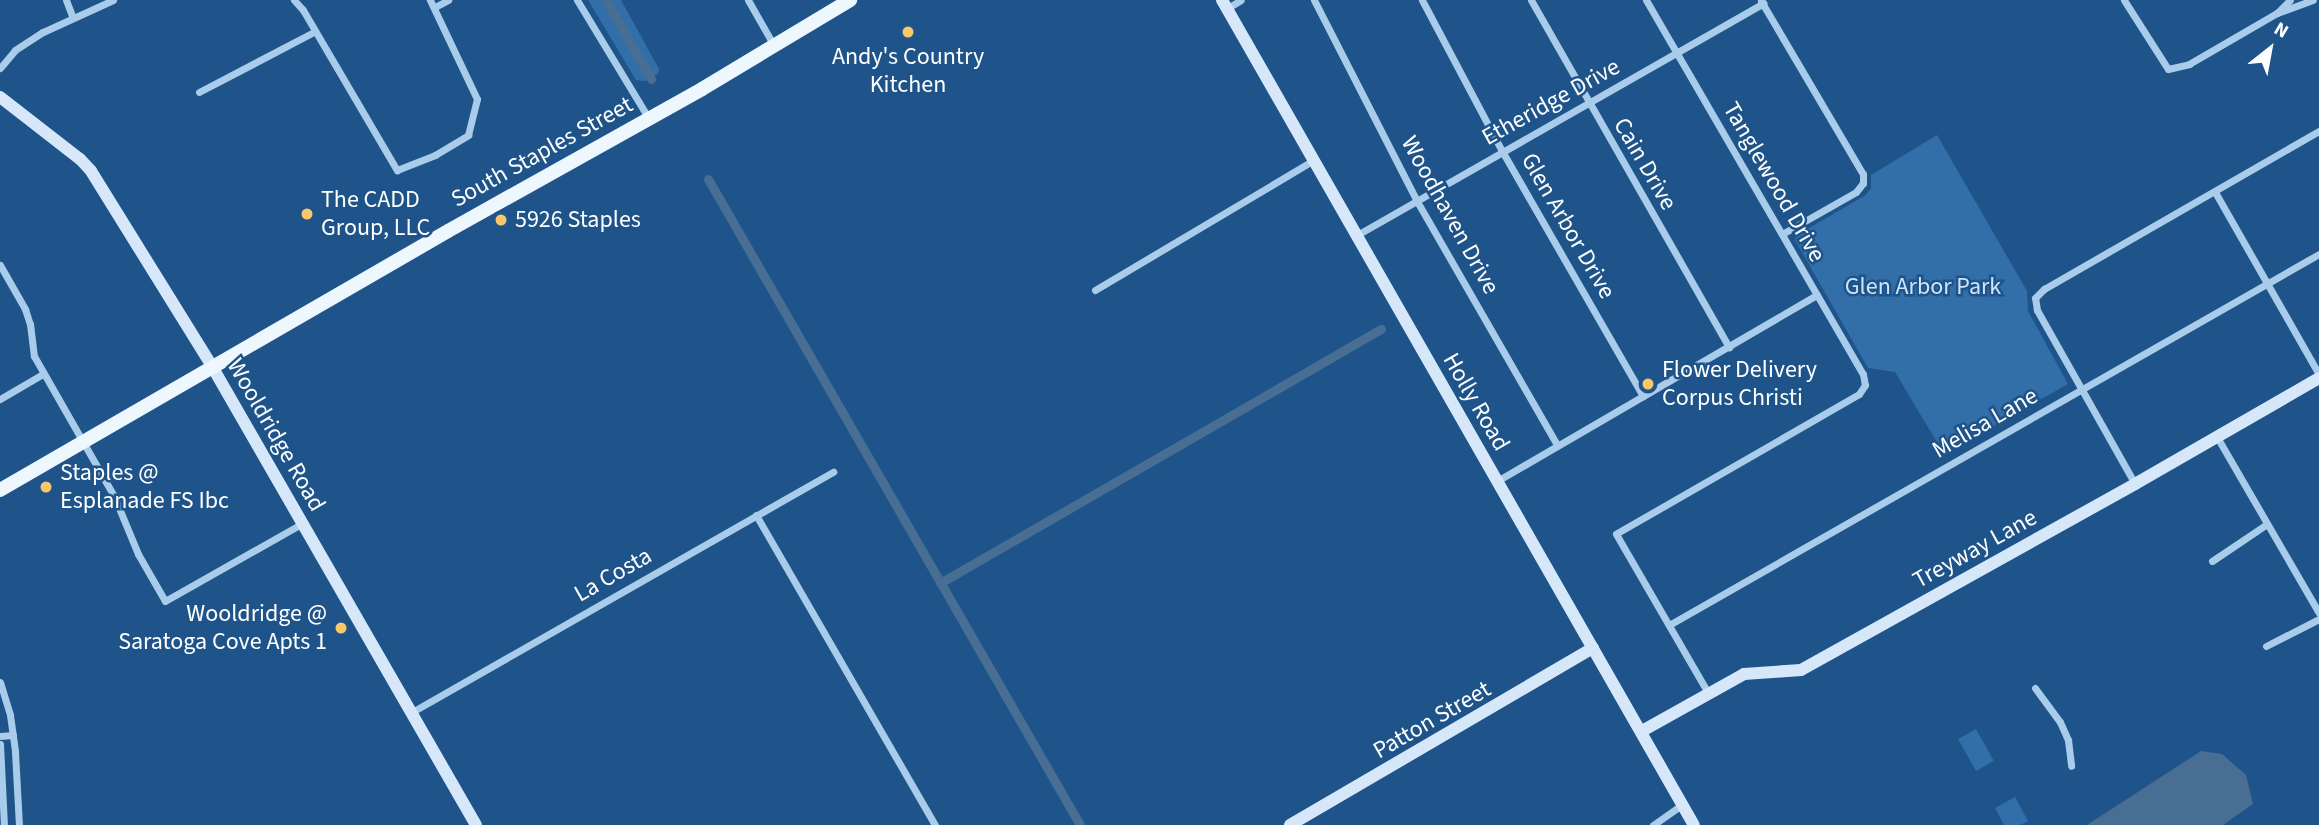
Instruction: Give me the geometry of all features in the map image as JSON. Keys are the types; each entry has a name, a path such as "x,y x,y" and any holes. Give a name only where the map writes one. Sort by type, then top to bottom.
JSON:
{"main road":[{"name":"South Staples Street","path":"0,489 448,231 649,119 850,0"},
{"name":"Holly Road","path":"1224,5 1694,825"},
{"name":"Wooldridge Road","path":"0,97 80,159 91,172 213,368 476,825"},
{"name":"Treyway Lane","path":"1642,731 1744,674 1801,670 2135,484 2319,376"},
{"name":"Patton Street","path":"1290,825 1593,648"}],"street":[{"path":"66,0 72,16"},
{"path":"0,68 15,50 72,16 113,0"},
{"path":"294,0 397,170 450,147 468,135 473,119 477,99 433,4 447,0"},
{"path":"577,0 649,119"},
{"path":"748,0 773,44"},
{"path":"1224,5 1241,0"},
{"name":"Woodhaven Drive","path":"1314,0 1418,203 1558,446"},
{"name":"Glen Arbor Drive","path":"1422,0 1503,150 1643,396"},
{"name":"Cain Drive","path":"1531,0 1729,347"},
{"name":"Tanglewood Drive","path":"1646,0 1863,374 1866,385 1859,394 1616,534 1669,625"},
{"path":"2124,0 2168,69 2189,64 2277,13 2313,0"},
{"path":"2277,13 2290,0"},
{"path":"1762,1 1863,174 1864,183 1856,192 1782,234"},
{"name":"Etheridge Drive","path":"1357,235 1418,203 1503,150 1676,54 1762,1"},
{"path":"198,92 314,32"},
{"path":"2135,484 2037,310 2035,298 2044,289 2319,131"},
{"path":"1095,290 1312,161"},
{"path":"2215,192 2319,376"},
{"name":"Melisa Lane","path":"1669,625 2319,254"},
{"path":"0,265 25,309 34,356 114,496 138,554 165,601 303,523"},
{"path":"1497,481 1817,295"},
{"path":"0,399 43,374"},
{"path":"2217,437 2319,613"},
{"name":"La Costa","path":"412,712 833,471"},
{"path":"757,515 935,825"},
{"path":"2212,561 2267,524"},
{"path":"2266,646 2319,619"},
{"path":"1669,625 1707,693"},
{"path":"0,682 13,735 19,825"},
{"path":"2035,688 2060,722 2067,740 2071,766"},
{"path":"0,736 13,735"},
{"path":"0,744 4,825"},
{"path":"1653,825 1682,805"}],"green space":[{"path":"588,0 621,0 659,69 658,74 645,81 636,80"},
{"name":"Glen Arbor Park","path":"1937,135 2027,291 2028,311 2068,384 1944,454 1895,372 1868,368 1795,240 1797,235 1866,195 1871,188 1871,175"},
{"path":"1976,729 1994,761 1976,771 1958,739"},
{"path":"2015,797 2028,821 2020,825 2004,825 1995,808"}],"shaded area":[{"path":"2201,751 2222,754 2246,775 2253,804 2223,825 2087,825"}],"waterway":[{"path":"606,0 651,79"},
{"path":"708,179 1080,825"},
{"path":"940,583 1381,329"}],"place":[{"name":"Andy's Country Kitchen","path":"908,32"},
{"name":"The CADD Group, LLC","path":"307,214"},
{"name":"5926 Staples","path":"501,220"},
{"name":"Flower Delivery Corpus Christi","path":"1648,384"},
{"name":"Staples @ Esplanade FS Ibc","path":"46,487"},
{"name":"Wooldridge @ Saratoga Cove Apts 1","path":"341,628"}]}
